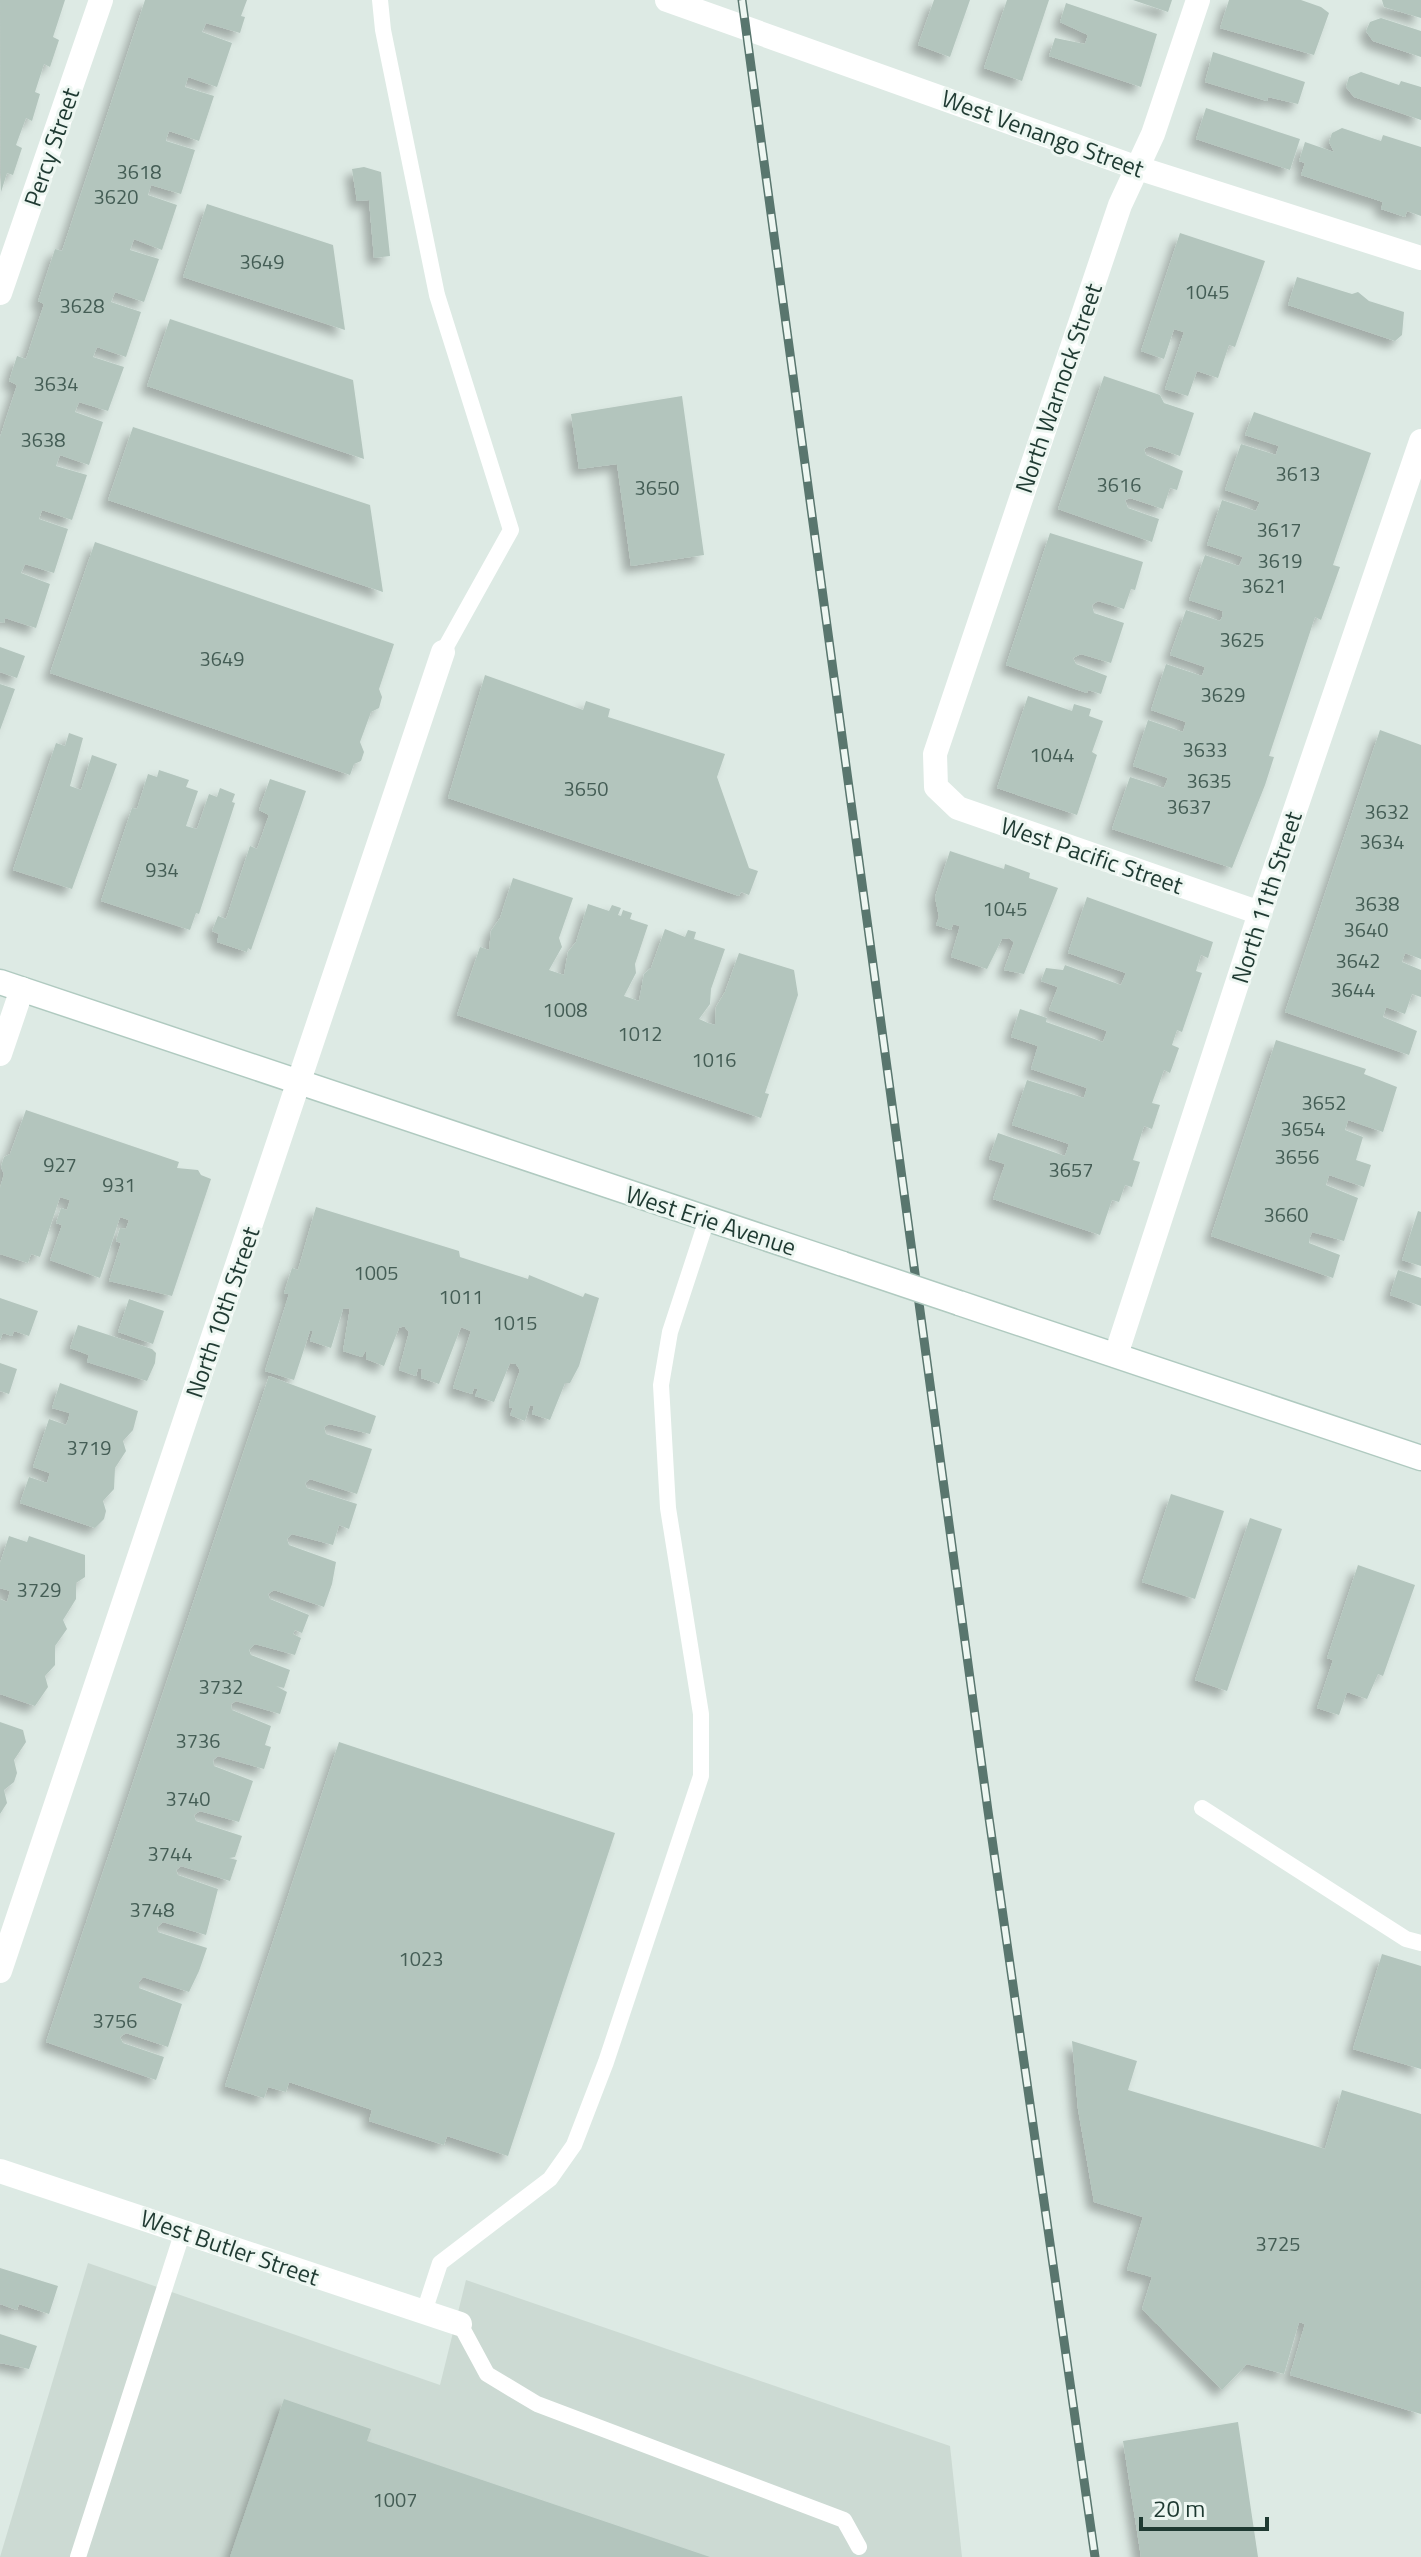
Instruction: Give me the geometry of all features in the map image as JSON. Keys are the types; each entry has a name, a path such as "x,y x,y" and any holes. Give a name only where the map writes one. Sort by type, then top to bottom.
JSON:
{"street":[{"name":"Percy Street","path":"0,293 101,0"},
{"name":"West Venango Street","path":"667,0 1135,167 1421,258"},
{"name":"North Warnock Street","path":"936,781 935,754 1135,167 1153,134 1198,0"},
{"name":"North 11th Street","path":"1116,1355 1260,913 1421,441"},
{"name":"North 10th Street","path":"0,1971 443,652"},
{"name":"West Pacific Street","path":"936,781 958,808 1260,913"},
{"name":"West Erie Avenue","path":"11,986 1421,1458"},
{"path":"0,1054 11,986"},
{"name":"West Butler Street","path":"0,2171 460,2324"}],"lane":[{"path":"380,0 383,30 437,295 511,530 443,652"},
{"path":"424,2312 440,2263 550,2179 574,2145 606,2062 701,1776 701,1714 668,1508 661,1385 670,1332 707,1219"},
{"path":"1202,1808 1406,1939 1421,1943"},
{"path":"78,2557 183,2231"},
{"path":"460,2324 487,2374 537,2404 844,2520 859,2547"}],"shaded area":[{"path":"88,2263 440,2385 466,2280 950,2446 962,2557 0,2557"}],"building":[{"path":"0,0 65,0 53,37 59,40 50,67 44,64 35,92 40,94 32,121 26,118 16,145 22,148 13,175 7,173 1,192"},
{"path":"145,0 247,0 241,16 245,17 240,33 206,23 202,32 232,43 217,87 188,77 185,87 214,96 199,141 169,131 166,141 195,150 181,194 151,185 148,195 177,205 162,250 134,239 130,250 159,259 144,302 115,292 111,302 141,312 126,357 97,347 93,357 124,367 108,411 79,402 75,412 103,422 89,465 60,455 56,466 87,475 72,520 42,510 39,519 68,529 54,573 25,564 21,573 50,584 36,628 5,618 4,623 0,622 0,437 17,385 9,381 17,356 26,359 44,304 38,301 55,249 62,251"},
{"path":"934,0 970,0 950,57 918,45"},
{"path":"1007,0 1049,0 1022,81 984,68"},
{"path":"1133,0 1172,0 1168,12"},
{"path":"1229,0 1301,0 1321,7 1329,13 1314,55 1220,28"},
{"path":"1382,0 1421,0 1421,18 1384,7"},
{"path":"1066,3 1157,34 1141,87 1049,56 1055,38 1085,44 1088,35 1060,22"},
{"path":"1381,18 1421,31 1421,57 1373,41 1366,31 1370,22"},
{"path":"1213,52 1305,82 1298,104 1268,97 1267,101 1205,82"},
{"path":"1361,72 1399,85 1401,81 1421,87 1421,120 1354,97 1346,87 1349,77"},
{"path":"1206,108 1300,139 1290,170 1196,139"},
{"path":"1342,128 1381,141 1383,135 1421,147 1421,216 1407,211 1405,217 1381,209 1383,202 1301,175 1305,163 1299,161 1305,142 1334,152 1329,142 1332,133"},
{"path":"364,167 381,172 390,256 374,258 369,200 357,201 352,169"},
{"path":"207,204 333,245 345,330 183,277"},
{"path":"1180,233 1265,261 1235,347 1229,345 1218,378 1197,371 1188,396 1165,389 1184,332 1174,329 1164,359 1141,351"},
{"path":"1297,277 1352,294 1358,292 1369,301 1404,312 1402,335 1395,341 1288,305"},
{"path":"170,319 353,380 364,459 147,386"},
{"path":"1104,376 1160,395 1164,403 1194,413 1180,456 1150,446 1144,449 1146,455 1183,471 1177,490 1170,488 1163,509 1130,498 1125,500 1128,508 1159,519 1152,542 1058,509"},
{"path":"682,396 704,555 631,566 617,464 579,469 571,414"},
{"path":"1254,412 1371,453 1333,565 1340,567 1321,620 1315,617 1269,756 1274,757 1265,785 1232,868 1112,829 1130,777 1164,788 1168,778 1133,766 1148,720 1183,732 1186,722 1151,710 1166,664 1202,676 1205,667 1170,655 1186,610 1220,621 1222,617 1223,611 1189,600 1205,555 1239,566 1243,557 1207,545 1222,500 1256,511 1260,502 1225,490 1241,444 1276,455 1279,446 1245,435"},
{"path":"133,427 370,505 383,592 108,500"},
{"path":"1050,533 1143,562 1135,590 1131,589 1124,609 1098,601 1092,605 1094,613 1124,623 1111,663 1081,654 1073,658 1076,664 1107,676 1101,694 1088,690 1087,693 1006,665"},
{"path":"95,542 394,644 379,689 382,697 379,708 371,712 360,742 364,752 361,761 354,764 350,775 50,673"},
{"path":"0,647 25,656 17,678 0,672"},
{"path":"485,675 583,710 586,701 610,709 608,717 725,754 717,777 749,868 758,871 749,895 741,892 739,896 448,798"},
{"path":"0,684 15,689 0,730"},
{"path":"1028,696 1072,711 1074,704 1091,709 1089,716 1103,721 1092,752 1097,755 1077,815 997,788"},
{"path":"1380,730 1421,745 1421,959 1405,953 1402,962 1421,970 1421,997 1412,994 1405,1014 1386,1007 1383,1017 1417,1031 1409,1055 1285,1012"},
{"path":"69,733 83,738 70,786 81,790 92,755 117,764 72,889 13,870 56,743 65,746"},
{"path":"159,770 189,780 186,787 198,791 186,826 197,829 209,794 217,797 220,788 235,794 232,802 235,803 199,914 196,913 190,930 101,901 132,808 137,809 148,774 157,777"},
{"path":"270,779 306,791 251,950 248,948 247,952 217,942 219,934 212,931 218,916 226,919 250,846 257,849 269,815 259,810"},
{"path":"950,851 1004,869 1005,864 1030,873 1029,878 1058,888 1024,974 1004,970 1014,942 1009,938 1002,939 987,969 951,957 960,926 953,924 951,930 936,925 939,917 935,897"},
{"path":"513,878 573,898 559,938 562,947 549,970 564,975 568,952 576,942 588,904 609,911 612,905 621,908 618,915 621,916 623,910 632,913 630,919 648,925 635,964 636,973 624,996 639,1001 644,974 651,968 665,929 685,937 688,930 696,932 694,939 725,949 711,989 710,1004 699,1019 708,1023 715,1025 716,1007 725,992 739,953 794,970 798,995 765,1093 769,1094 761,1118 457,1015 480,947 489,950 491,931 500,918"},
{"path":"1087,897 1213,942 1208,958 1201,955 1196,971 1202,973 1182,1032 1177,1030 1172,1045 1179,1048 1170,1073 1164,1070 1152,1103 1160,1105 1152,1129 1144,1126 1133,1160 1140,1162 1132,1187 1125,1185 1119,1202 1112,1200 1100,1235 993,1199 1005,1164 989,1159 998,1133 1065,1156 1069,1144 1012,1125 1027,1080 1084,1098 1087,1088 1031,1069 1038,1046 1011,1037 1020,1009 1047,1018 1046,1022 1103,1042 1107,1031 1049,1010 1058,987 1041,981 1046,968 1063,970 1065,965 1121,985 1126,973 1068,953"},
{"path":"1276,1040 1366,1069 1364,1074 1397,1087 1383,1132 1348,1120 1345,1130 1363,1137 1356,1160 1371,1165 1364,1187 1329,1175 1326,1185 1358,1198 1344,1241 1312,1232 1310,1237 1309,1243 1340,1255 1333,1278 1211,1236"},
{"path":"26,1110 179,1162 177,1168 198,1170 201,1175 211,1179 172,1296 109,1281 121,1243 116,1241 120,1228 126,1229 129,1220 120,1217 100,1278 50,1260 62,1225 56,1223 61,1208 67,1210 70,1200 60,1197 40,1257 31,1254 28,1263 0,1254 0,1188 4,1174 1,1167 4,1157 10,1154"},
{"path":"316,1207 459,1251 460,1257 528,1279 529,1275 583,1297 585,1293 599,1298 579,1366 570,1383 565,1383 550,1420 532,1414 534,1406 530,1405 525,1421 510,1415 513,1408 509,1407 510,1399 520,1370 516,1364 510,1363 494,1402 475,1396 478,1389 474,1388 472,1394 453,1388 471,1331 461,1327 439,1384 421,1378 422,1369 418,1368 416,1376 399,1370 409,1332 404,1326 399,1328 384,1366 366,1359 366,1350 362,1357 343,1351 350,1308 343,1309 331,1348 310,1341 313,1331 310,1331 294,1380 265,1371 289,1294 284,1293 292,1268 298,1270"},
{"path":"1418,1211 1421,1212 1421,1266 1402,1260"},
{"path":"1398,1270 1421,1278 1421,1306 1390,1295"},
{"path":"0,1298 38,1311 29,1336 14,1331 12,1336 3,1333 0,1340"},
{"path":"129,1299 164,1311 153,1344 118,1332"},
{"path":"78,1325 152,1349 156,1353 155,1363 147,1381 87,1362 89,1355 70,1348"},
{"path":"0,1363 17,1369 9,1394 0,1391"},
{"path":"269,1376 376,1416 370,1434 329,1424 324,1427 326,1434 372,1449 357,1494 310,1479 305,1483 307,1488 357,1504 349,1529 339,1525 333,1545 292,1534 287,1539 289,1545 336,1562 332,1584 324,1607 274,1590 268,1594 270,1599 309,1615 302,1633 295,1630 293,1634 301,1638 295,1655 255,1644 249,1650 251,1655 290,1670 284,1688 276,1686 287,1692 280,1714 236,1701 231,1704 232,1710 271,1726 265,1745 271,1747 264,1769 218,1756 213,1760 214,1766 253,1781 239,1822 200,1811 194,1815 196,1821 242,1836 235,1857 229,1858 237,1860 230,1881 181,1866 176,1870 178,1875 218,1889 206,1935 163,1922 157,1927 158,1932 207,1948 189,1992 143,1977 139,1982 139,1988 182,2004 168,2047 126,2033 120,2037 123,2043 164,2057 156,2080 46,2042"},
{"path":"60,1383 138,1411 133,1430 123,1441 126,1451 115,1468 114,1489 103,1501 106,1511 104,1519 95,1528 20,1503 29,1477 47,1483 50,1473 33,1467 49,1419 66,1425 68,1420 70,1413 52,1408"},
{"path":"1171,1494 1224,1511 1195,1599 1142,1582"},
{"path":"1250,1518 1282,1529 1227,1691 1195,1680"},
{"path":"9,1536 27,1542 29,1536 85,1555 85,1577 76,1583 76,1599 63,1620 67,1629 55,1646 55,1665 45,1676 48,1687 35,1706 0,1694 0,1599 7,1602 10,1591 0,1588 0,1563"},
{"path":"1358,1565 1415,1585 1383,1676 1378,1674 1367,1699 1347,1692 1339,1715 1317,1708 1333,1660 1327,1658"},
{"path":"0,1722 23,1730 26,1742 14,1760 17,1773 14,1782 4,1790 7,1803 0,1814"},
{"path":"339,1742 615,1833 508,2156 447,2136 444,2145 369,2121 372,2110 289,2082 286,2092 268,2087 264,2098 225,2086"},
{"path":"1382,1954 1421,1966 1421,2069 1353,2049"},
{"path":"1072,2041 1137,2061 1128,2090 1325,2149 1342,2090 1421,2114 1421,2414 1290,2375 1305,2324 1299,2322 1284,2374 1247,2364 1222,2390 1142,2309 1152,2277 1127,2270 1143,2217 1094,2202 1078,2109"},
{"path":"0,2268 58,2286 49,2314 19,2304 17,2310 0,2304"},
{"path":"0,2334 37,2346 29,2369 0,2363"},
{"path":"284,2399 371,2429 367,2441 710,2557 230,2557"},
{"path":"1238,2422 1258,2557 1141,2557 1123,2441"}],"railway":[{"path":"742,0 988,1811 1095,2557"}]}
